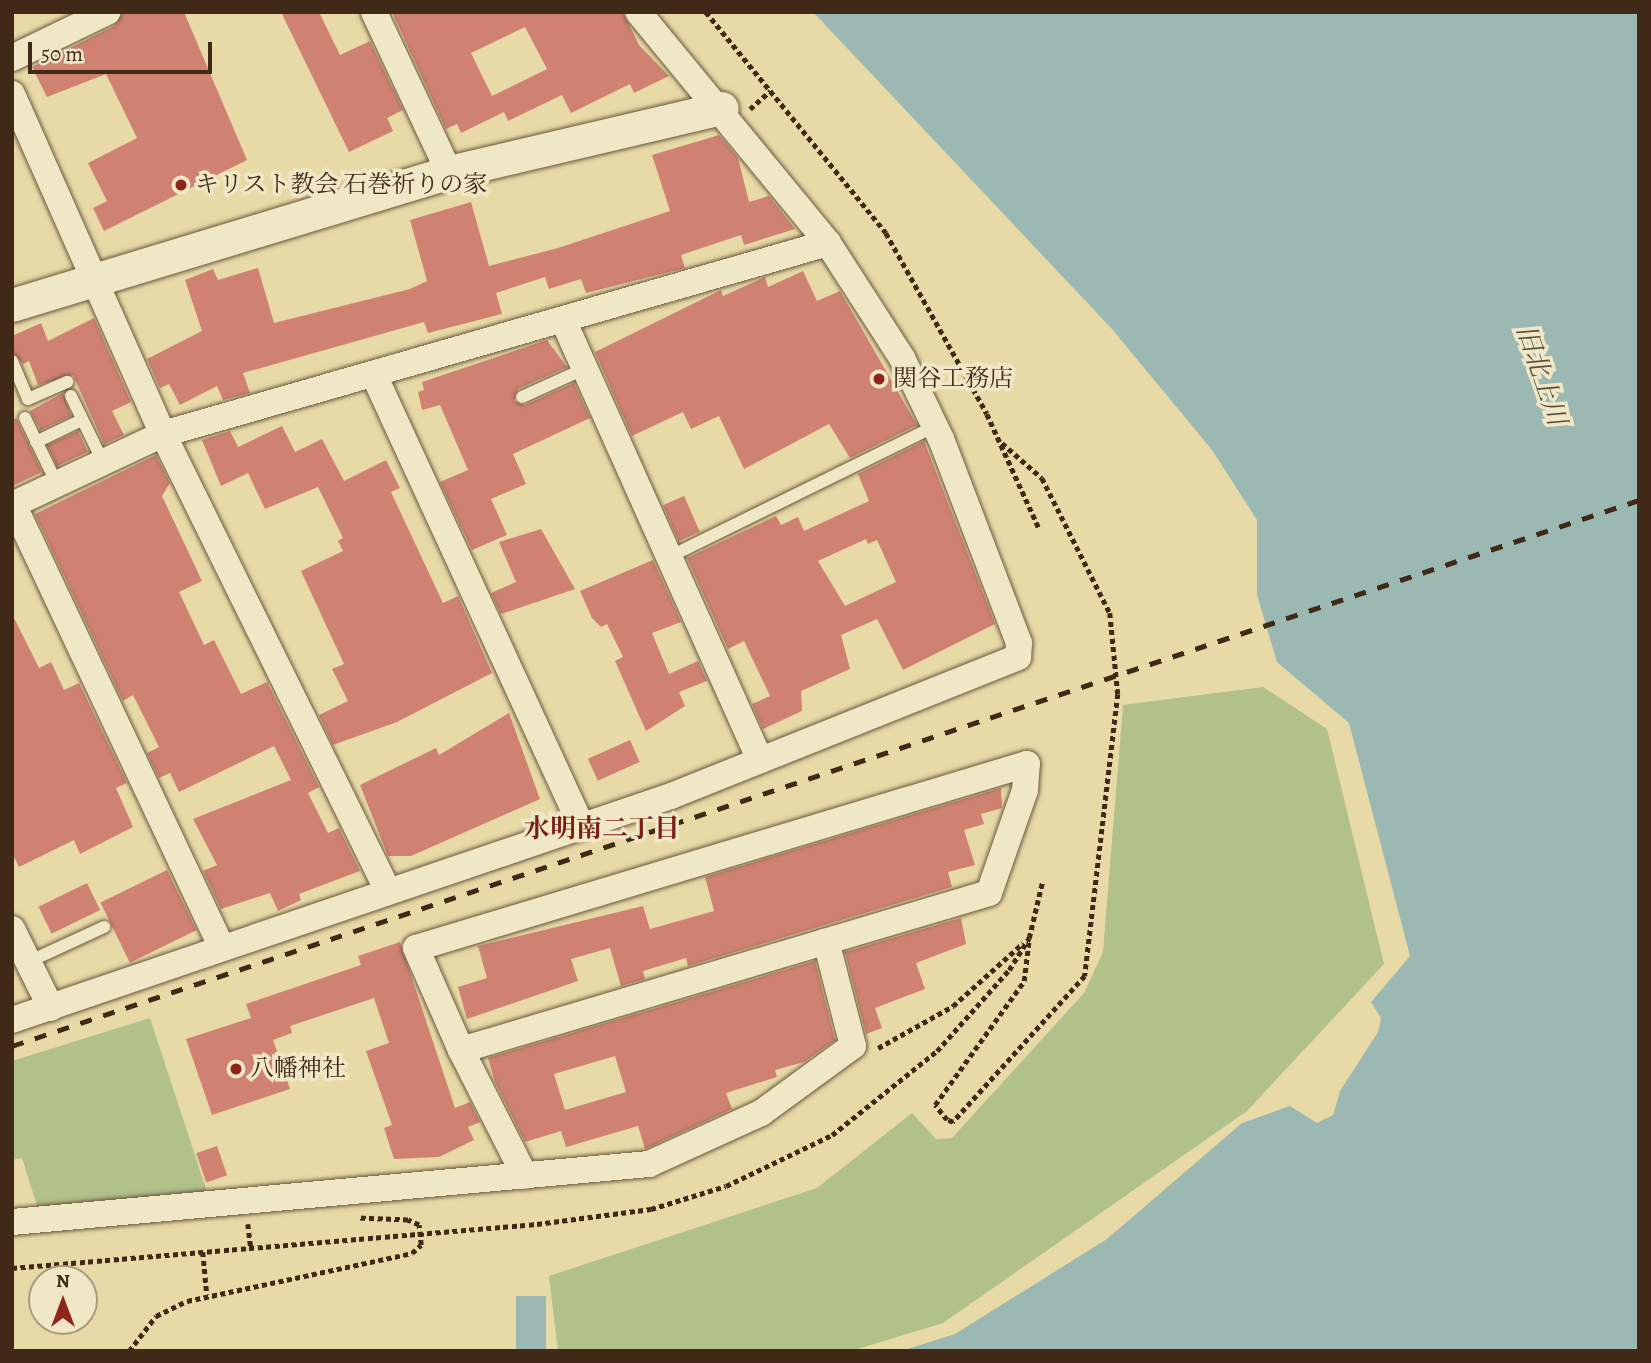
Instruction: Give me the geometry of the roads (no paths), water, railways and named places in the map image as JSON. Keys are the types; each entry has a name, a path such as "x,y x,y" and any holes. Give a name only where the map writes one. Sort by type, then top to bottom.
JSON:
{"street":[{"path":"12,58 107,12"},
{"path":"374,12 449,172"},
{"path":"12,1020 760,760 1018,657 1019,643 935,426 902,358 828,243 722,108 638,12"},
{"path":"12,94 163,434 388,891"},
{"path":"12,305 93,278 449,172 722,108"},
{"path":"221,947 13,505 163,434 564,322 828,243"},
{"path":"564,322 667,558 760,760"},
{"path":"374,375 580,823"},
{"path":"461,1050 989,893 1025,790 1027,764 831,818 416,948 461,1050 525,1176"},
{"path":"12,929 51,1008"},
{"path":"12,1222 525,1176 660,1160 761,1113 853,1046 826,941"}],"lane":[{"path":"12,361 28,398 67,382"},
{"path":"522,397 583,369"},
{"path":"71,397 103,462"},
{"path":"25,418 57,484"},
{"path":"36,442 82,420"},
{"path":"667,558 935,426"},
{"path":"28,962 104,927"}],"water":[{"name":"旧北上川","path":"813,12 1639,12 1639,1351 901,1351 955,1334 1107,1239 1242,1123 1290,1106 1317,1123 1333,1115 1340,1091 1378,1032 1381,1018 1371,1002 1410,956 1349,723 1277,662 1257,595 1257,520 1212,450 1112,329"},
{"path":"516,1296 546,1296 546,1351 516,1351"}],"railway":[{"path":"12,1046 1639,500"}],"place":[{"name":"キリスト教会 石巻祈りの家","path":"181,185"},
{"name":"関谷工務店","path":"879,379"},
{"name":"八幡神社","path":"236,1069"}],"district":[{"name":"水明南二丁目","path":"602,829"}]}
